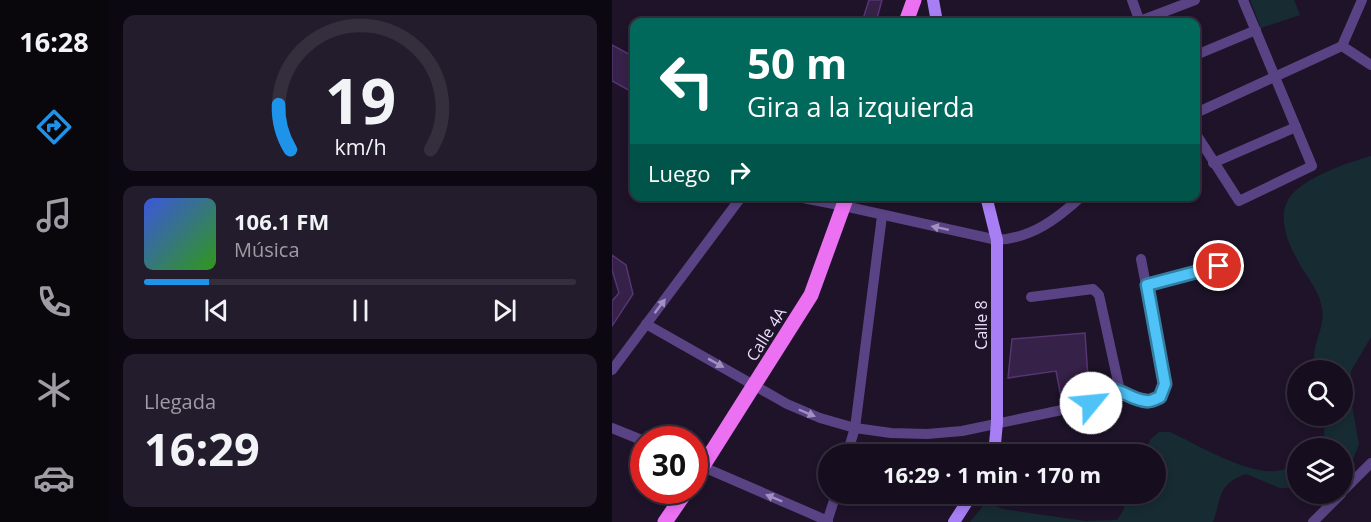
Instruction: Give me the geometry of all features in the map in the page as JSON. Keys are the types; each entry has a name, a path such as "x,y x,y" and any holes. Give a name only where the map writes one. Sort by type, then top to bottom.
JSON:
{"main road":[{"path":"907,18 914,0"},
{"path":"933,0 936,18"},
{"name":"Calle 4A","path":"708,455 756,385 811,295 845,201"},
{"name":"Calle 8","path":"987,201 997,240 997,423 995,444"},
{"path":"665,522 677,504"},
{"path":"954,522 966,504"}],"street":[{"path":"1132,0 1139,18"},
{"path":"1150,18 1195,0"},
{"path":"1200,141 1239,201 1312,166 1243,0"},
{"path":"1200,111 1342,46 1362,0"},
{"path":"1200,53 1256,30"},
{"path":"1342,46 1371,65"},
{"path":"1213,163 1296,127"},
{"path":"612,369 738,201"},
{"path":"845,201 882,216 997,240 1015,239 1041,228 1077,201"},
{"path":"850,444 855,428 882,216"},
{"path":"646,324 803,411 855,428 891,433 927,434 962,431 1091,403 1098,394 1111,389 1147,402 1160,397 1165,384 1141,259"},
{"path":"1147,285 1219,266"},
{"path":"1031,297 1093,289 1099,295 1120,391"},
{"path":"612,428 630,435"},
{"path":"1353,482 1371,463"},
{"path":"708,474 827,522 833,504"},
{"path":"1313,522 1331,504"}],"shaded area":[{"path":"1250,0 1294,0 1300,15 1261,28"},
{"path":"1371,156 1371,337 1353,368 1353,360 1314,360 1315,347 1322,324 1322,308 1315,288 1290,245 1284,220 1286,204 1296,190 1316,177"},
{"path":"1353,411 1359,444 1353,459 1353,438 1323,438 1324,426 1353,426"},
{"path":"1159,432 1170,432 1221,457 1250,468 1263,471 1287,469 1287,488 1280,488 1246,474 1237,478 1225,487 1213,522 970,522 984,504 993,504 1003,509 1085,521 1117,520 1125,504 1166,504 1166,444 1148,444"}],"building":[{"path":"869,0 882,0 877,18 863,18"},
{"path":"612,45 630,55 630,91 612,81"},
{"path":"612,255 626,265 633,294 612,326 612,301 619,293 612,270"},
{"path":"1085,333 1089,394 1087,397 1062,402 1056,371 1008,378 1012,339"}],"route":[{"path":"1091,403 1098,394 1111,389 1147,402 1160,397 1165,384 1147,285 1219,266"}]}
